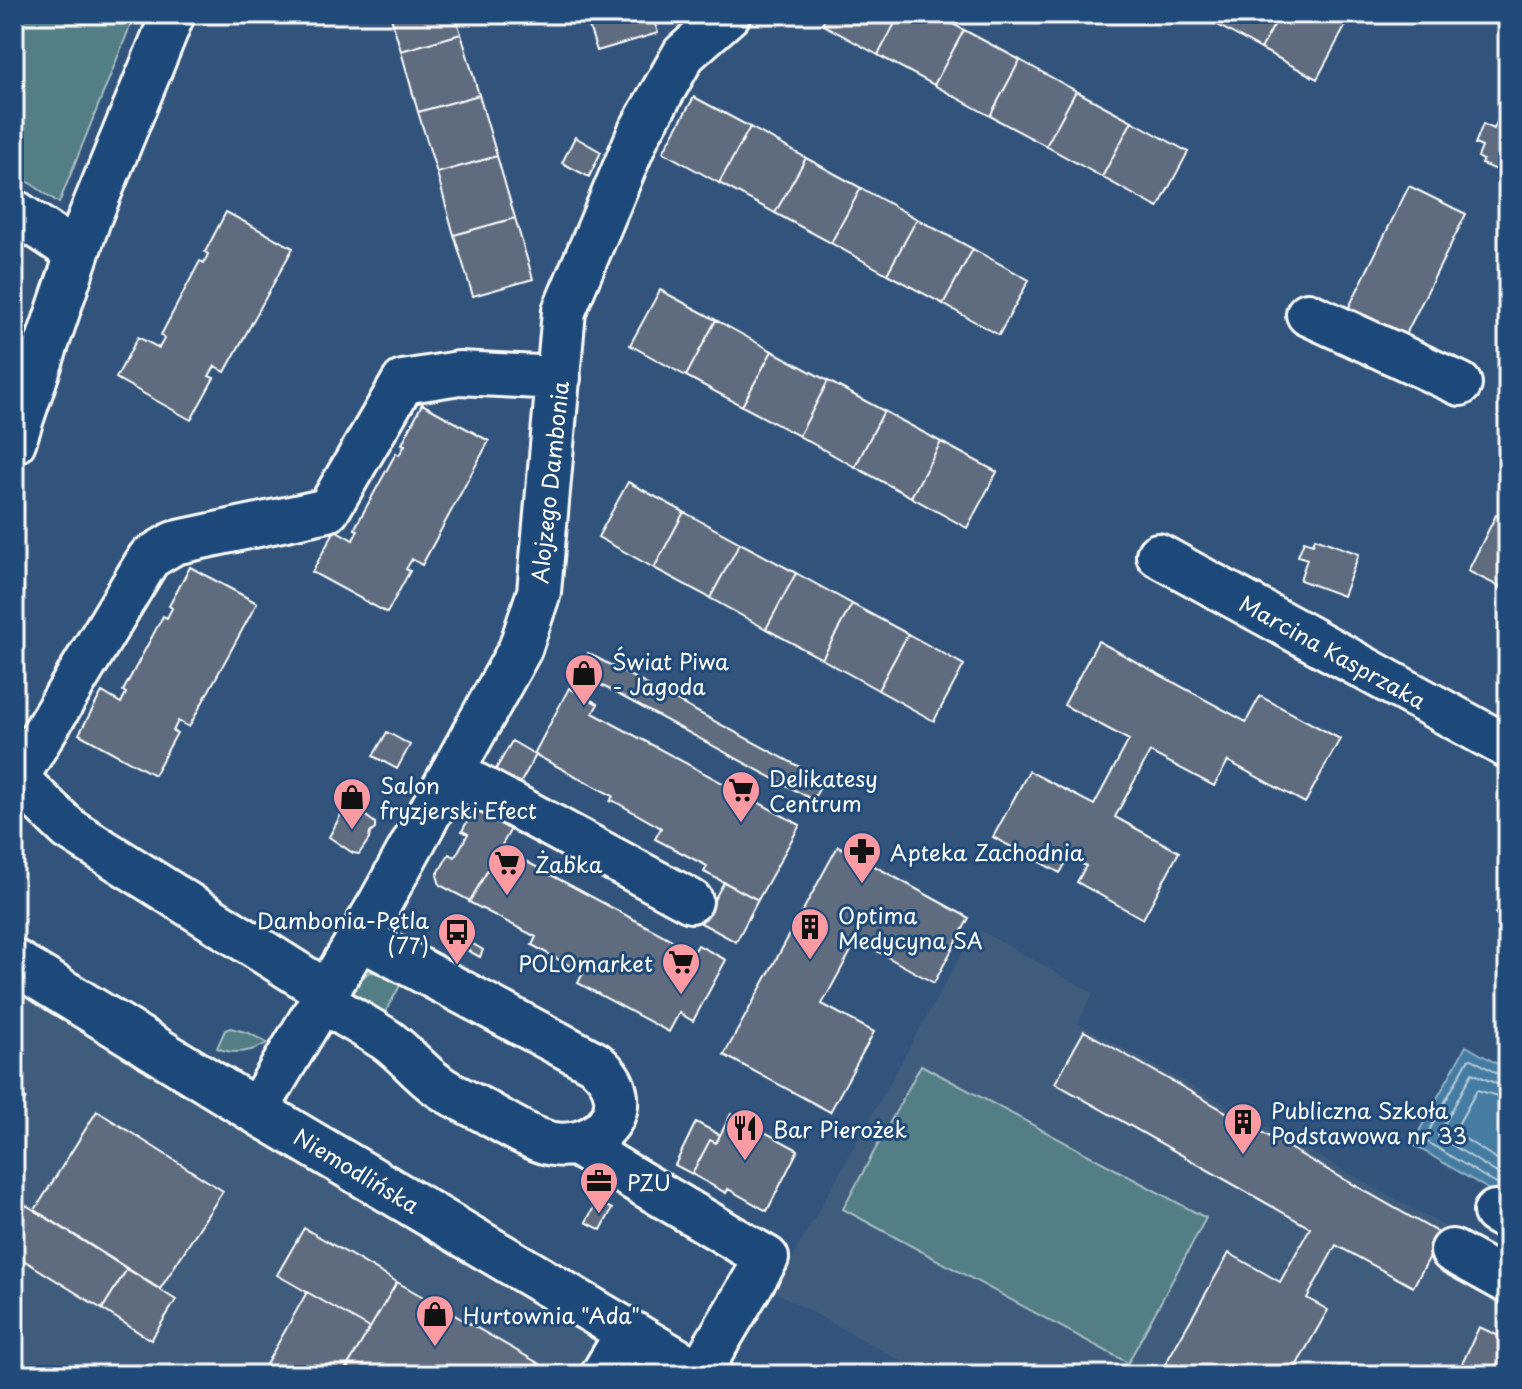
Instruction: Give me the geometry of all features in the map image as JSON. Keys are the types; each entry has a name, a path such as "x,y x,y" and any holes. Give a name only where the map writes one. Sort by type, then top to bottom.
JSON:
{"main road":[{"name":"Niemodlińska","path":"14,962 256,1111 700,1374"}],"street":[{"path":"14,442 77,253 173,14"},
{"name":"Alojzego Dambonia","path":"256,1111 360,938 520,649 539,592 564,311 639,133 684,54 729,14"},
{"path":"14,211 77,253"},
{"path":"1308,314 1460,384"},
{"path":"360,938 580,1053 609,1074 616,1087 618,1102 604,1128 577,1145 562,1146 539,1140 437,1086 387,1041 324,997 69,829 15,777 149,558 174,543 328,510 403,382 459,373 559,378"},
{"name":"Marcina Kasprzaka","path":"1158,555 1508,747"},
{"path":"452,772 691,901"},
{"path":"577,1145 767,1258 700,1374"},
{"path":"1452,1251 1508,1282"},
{"path":"602,1375 628,1332"}],"shaded area":[{"path":"976,928 1093,993 1078,1023 1496,1255 1476,1292 1508,1310 1508,1375 927,1375 774,1291"},
{"path":"14,962 701,1375 14,1375"}],"green space":[{"path":"14,14 135,14 59,203 14,172"},
{"path":"369,972 403,980 380,1022 353,996 357,983"},
{"path":"230,1028 249,1033 267,1043 242,1052 217,1048 225,1030"},
{"path":"921,1065 1206,1218 1128,1363 843,1209"}],"water":[{"path":"1466,1046 1508,1070 1508,1201 1412,1144"}],"building":[{"path":"390,14 455,14 461,34 401,51"},
{"path":"585,14 652,14 658,33 597,51"},
{"path":"827,14 900,14 878,55 822,24"},
{"path":"900,14 935,14 964,30 934,85 878,55"},
{"path":"1207,14 1280,14 1261,49 1205,18"},
{"path":"1280,14 1327,14 1346,25 1317,79 1261,49"},
{"path":"964,30 1020,60 990,116 934,85"},
{"path":"461,34 479,95 418,112 401,51"},
{"path":"1020,60 1076,91 1046,146 990,116"},
{"path":"1076,91 1132,121 1102,177 1046,146"},
{"path":"479,95 497,156 437,173 418,112"},
{"path":"694,97 750,127 719,183 663,152"},
{"path":"1498,120 1508,124 1508,174 1481,164 1483,160 1478,157 1482,147 1475,144 1483,124 1494,129"},
{"path":"1132,121 1188,152 1158,208 1102,177"},
{"path":"750,127 806,158 775,213 719,183"},
{"path":"575,137 601,152 589,177 562,163"},
{"path":"497,156 515,218 454,235 437,173"},
{"path":"806,158 861,188 831,243 775,213"},
{"path":"1409,186 1466,214 1401,344 1345,315"},
{"path":"861,188 917,219 887,274 831,243"},
{"path":"226,212 293,248 225,372 215,366 209,376 214,378 191,420 116,378 138,337 159,348 164,339 161,335 200,261 204,263 208,254 205,252"},
{"path":"515,218 533,279 473,296 454,235"},
{"path":"917,219 973,249 943,304 887,274"},
{"path":"973,249 1029,280 999,335 943,304"},
{"path":"660,290 716,320 686,376 630,345"},
{"path":"716,320 772,351 742,406 686,376"},
{"path":"772,351 828,381 799,436 742,406"},
{"path":"828,381 884,411 855,467 799,436"},
{"path":"422,404 489,441 422,565 412,559 406,569 410,571 387,613 312,572 335,530 353,540 358,530 356,526 396,453 399,455 405,445 402,444"},
{"path":"884,411 941,442 911,497 855,467"},
{"path":"941,442 997,472 967,528 911,497"},
{"path":"628,482 684,512 654,568 598,537"},
{"path":"684,512 740,543 710,598 654,568"},
{"path":"1496,515 1508,520 1508,591 1468,571"},
{"path":"1315,538 1359,554 1343,596 1300,580 1307,559 1298,556 1304,541 1313,544"},
{"path":"740,543 796,573 766,629 710,598"},
{"path":"190,567 257,603 189,727 178,721 173,731 177,733 154,775 79,734 102,692 121,703 126,693 123,691 163,616 167,618 172,608 169,606"},
{"path":"796,573 852,604 822,659 766,629"},
{"path":"852,604 908,634 878,690 822,659"},
{"path":"908,634 964,665 934,721 878,690"},
{"path":"1098,641 1246,722 1260,696 1340,739 1305,803 1228,761 1214,786 1150,752 1115,817 1179,852 1143,919 1077,882 1086,866 1069,857 1060,873 993,837 1029,771 1094,805 1129,740 1064,705"},
{"path":"588,653 824,780 813,800 577,672"},
{"path":"569,688 598,704 593,713 800,825 758,900 704,872 707,866 655,839 661,828 612,800 610,802 613,796 534,754"},
{"path":"387,732 410,745 397,769 373,756"},
{"path":"512,741 536,755 517,789 492,776"},
{"path":"483,805 515,822 470,901 440,885 437,875 449,854 455,857 468,834 462,831 474,809"},
{"name":"Salon fryzjerski Efect","path":"345,807 362,813 375,823 375,829 359,854 329,837"},
{"name":"Optima Medycyna SA","path":"838,846 969,918 934,983 857,940 822,1004 874,1032 830,1112 724,1055"},
{"path":"501,848 694,952 698,945 726,960 693,1021 679,1013 669,1032 578,983 583,973 532,945 536,937 469,902"},
{"path":"724,882 758,900 736,942 701,923"},
{"path":"1508,892 1508,920 1496,914"},
{"path":"458,935 483,950 480,957 454,943"},
{"name":"Publiczna Szkoła Podstawowa nr 33","path":"1084,1031 1442,1235 1413,1287 1336,1245 1307,1298 1328,1310 1291,1375 1159,1375 1229,1253 1280,1282 1310,1228 1055,1083"},
{"path":"14,1091 26,1098 14,1117"},
{"path":"97,1111 223,1191 160,1289 35,1210"},
{"name":"Bar Pierożek","path":"731,1114 798,1150 767,1211 728,1189 726,1193 692,1174 710,1140 716,1143"},
{"path":"696,1122 720,1135 716,1143 710,1140 692,1174 675,1165"},
{"name":"PZU","path":"597,1201 612,1209 601,1230 586,1222"},
{"path":"26,1205 127,1269 102,1309 14,1254 14,1223"},
{"path":"304,1228 397,1282 370,1328 277,1275"},
{"path":"127,1269 176,1300 151,1340 102,1309"},
{"name":"Hurtownia \"Ada\"","path":"397,1282 559,1375 361,1375 347,1367"},
{"path":"307,1292 370,1328 342,1375 260,1375"},
{"path":"1479,1327 1508,1340 1508,1375 1457,1375"}],"place":[{"name":"Świat Piwa - Jagoda","path":"584,707"},
{"name":"Delikatesy Centrum","path":"741,824"},
{"name":"Salon fryzjerski Efect","path":"352,831"},
{"name":"Apteka Zachodnia","path":"862,885"},
{"name":"Żabka","path":"507,897"},
{"name":"Optima Medycyna SA","path":"810,961"},
{"name":"Dambonia-Pętla (77)","path":"457,966"},
{"name":"POLOmarket","path":"681,996"},
{"name":"Publiczna Szkoła Podstawowa nr 33","path":"1243,1156"},
{"name":"Bar Pierożek","path":"745,1162"},
{"name":"PZU","path":"599,1215"},
{"name":"Hurtownia \"Ada\"","path":"435,1348"}]}
